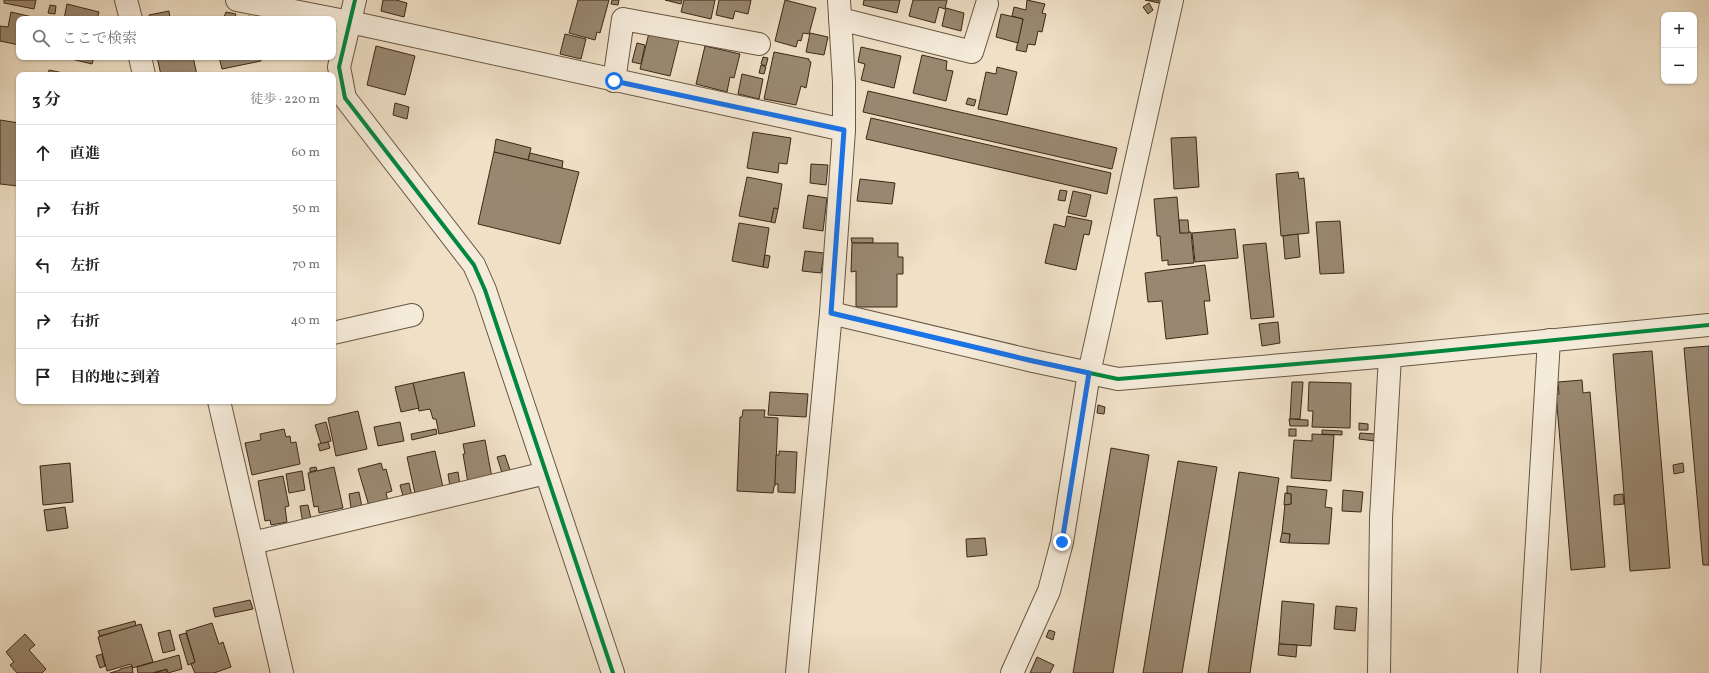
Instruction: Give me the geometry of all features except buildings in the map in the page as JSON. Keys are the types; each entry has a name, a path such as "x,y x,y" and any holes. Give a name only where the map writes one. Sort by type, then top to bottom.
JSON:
{"street":[{"path":"126,0 130,16"},
{"path":"237,0 319,16"},
{"path":"355,0 339,67 344,98 474,265 485,290 614,673"},
{"path":"1012,673 1049,591 1062,542 1089,373 1172,0"},
{"path":"797,673 831,313 844,130 844,82 840,9 972,52 986,4"},
{"path":"336,19 844,130"},
{"path":"614,81 623,19 759,44"},
{"path":"141,60 143,72"},
{"path":"831,313 1033,361 1118,379 1390,356 1709,325"},
{"path":"336,332 412,315"},
{"path":"1529,673 1549,340"},
{"path":"1379,673 1381,518 1390,356"},
{"path":"220,404 282,673"},
{"path":"252,543 546,473"}],"cycle path":[{"path":"355,0 339,67 345,98 474,265 485,290 613,673"},
{"path":"831,313 1033,361 1118,379 1390,356 1709,325"}],"route":[{"path":"614,81 844,130 831,313 1089,373 1062,542"}]}
